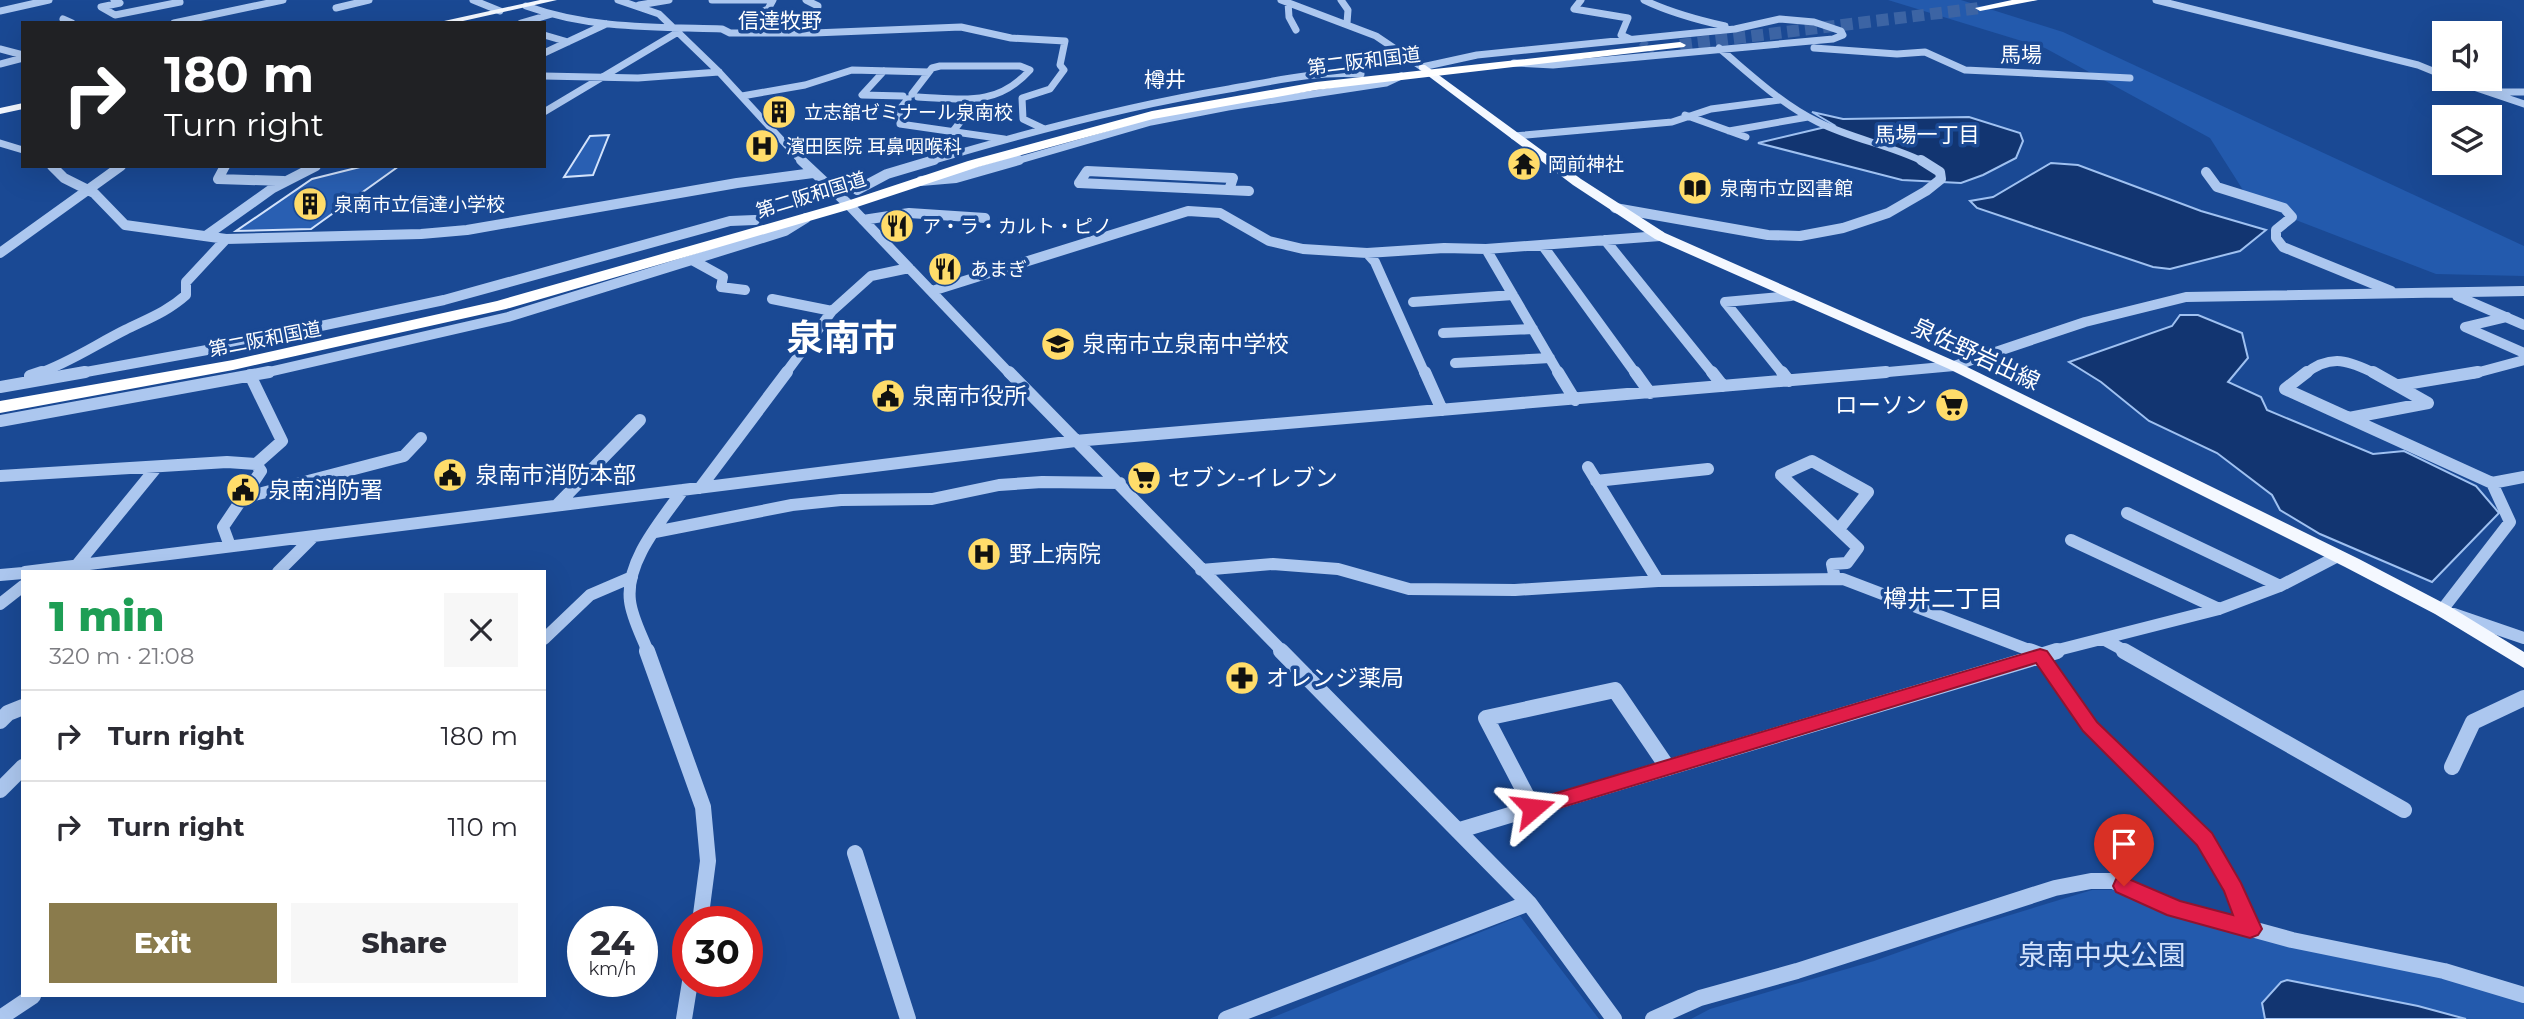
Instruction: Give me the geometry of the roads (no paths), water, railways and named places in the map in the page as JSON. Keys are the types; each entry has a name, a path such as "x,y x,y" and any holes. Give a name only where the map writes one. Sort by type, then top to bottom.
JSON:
{"highway":[{"path":"1982,5 2033,0"},
{"name":"第二阪和国道","path":"0,398 261,349 402,319 566,279 755,220 843,200 918,181 1152,115 1426,70 1675,43 1513,63 1426,70 1361,74 1240,92 1136,113 857,190 843,200 806,217 500,306 357,340 0,407"}],"main road":[{"path":"449,21 553,0"},
{"name":"泉佐野岩出線","path":"1426,70 1615,208 1660,236 1954,366 2338,556 2442,610 2524,661"},
{"path":"0,111 21,106"}],"street":[{"path":"0,11 49,0"},
{"path":"114,0 120,4 101,8 115,15 178,1 189,7"},
{"path":"183,21 283,0"},
{"path":"336,8 369,0"},
{"path":"473,0 500,11"},
{"path":"618,0 659,13 719,72 813,173 863,220 1075,441 1120,483 1201,570 1460,830 1529,903 1614,1019"},
{"path":"635,6 670,0"},
{"path":"712,0 770,0 768,9 741,22"},
{"path":"806,0 818,6 814,33"},
{"path":"1340,0 1348,10 1347,23"},
{"path":"1581,0 1574,9 1628,18 1620,35 1641,42"},
{"path":"1644,0 1652,5 1681,12 1684,16 1735,29"},
{"path":"2020,2 2040,0"},
{"path":"2157,0 2288,31 2432,71"},
{"path":"1285,1 1347,23 1385,41 1426,70 1477,55 1735,29 1780,19 1831,26 1843,35 1833,40 1657,52 1553,65 1513,63"},
{"path":"1285,1 1296,30"},
{"path":"526,6 606,24 675,30 722,29 730,33 826,34 961,27 1011,38 1062,39 1065,41 1060,65 1064,70 1050,89 1021,98 1020,117 1042,128"},
{"path":"197,11 206,16"},
{"path":"528,21 552,14"},
{"path":"63,19 68,21"},
{"path":"546,51 606,24"},
{"path":"546,111 675,30"},
{"path":"546,36 568,42"},
{"path":"1765,45 1897,54 1925,52 1965,70 2130,78"},
{"path":"0,48 21,56"},
{"path":"1615,208 1781,236 1815,233 1848,226 1900,207 1941,179 1940,172 1918,158 1866,142 1808,117 1780,100 1719,48"},
{"path":"0,64 21,58"},
{"path":"884,71 862,95 910,97 978,99 998,97 1017,86 1029,68 955,64 935,66 929,72 910,97 899,110 900,124 1004,139"},
{"path":"742,96 805,85 846,71 929,72"},
{"path":"546,76 600,78 719,72"},
{"path":"857,190 887,174 1042,128 1203,92 1325,72 1361,74"},
{"path":"2486,92 2524,92"},
{"path":"2486,92 2524,104"},
{"path":"954,130 978,99"},
{"path":"1514,136 1671,122 1685,115 1780,100"},
{"path":"1685,115 1746,137"},
{"path":"1729,131 1808,117"},
{"path":"0,144 21,149"},
{"path":"54,168 58,174 90,190 111,215 125,225 226,239 421,234 467,230 737,183 813,173"},
{"path":"0,253 118,168"},
{"path":"224,168 218,179 284,181"},
{"path":"207,235 284,181 312,168"},
{"path":"1229,190 1233,178 1087,171 1079,183 1249,191"},
{"path":"2206,172 2217,187 2290,212 2292,217 2276,230 2276,238 2283,247 2398,294"},
{"path":"1132,186 1137,174"},
{"path":"1196,211 1192,200 1197,189"},
{"path":"932,291 1188,211 1220,213 1269,241 1280,244 1303,249 1367,253 1444,247 1486,249 1543,246 1660,236"},
{"path":"863,220 909,214 985,218"},
{"path":"0,421 250,375 508,317 785,231 806,217"},
{"path":"0,387 345,323 529,278 730,221 755,220"},
{"path":"22,383 33,374 65,363 124,330 169,310 186,295 187,282 226,239"},
{"path":"1605,240 1724,386"},
{"path":"1543,246 1650,393"},
{"path":"1486,249 1575,400"},
{"path":"1367,253 1376,262 1442,410"},
{"path":"694,261 723,277 721,287 745,290"},
{"path":"699,488 832,311 871,276 909,268"},
{"path":"49,570 1075,441 1954,366 2085,322 2186,296 2524,291"},
{"path":"2454,294 2524,325"},
{"path":"1413,302 1513,295"},
{"path":"1789,381 1725,302 1791,296"},
{"path":"772,299 832,311"},
{"path":"2507,317 2465,327 2524,353"},
{"path":"1443,333 1533,329"},
{"path":"1455,363 1550,358"},
{"path":"2348,418 2428,403 2400,385 2348,360 2316,365 2285,389 2348,418 2492,483 2524,477"},
{"path":"2400,385 2466,375 2524,360"},
{"path":"0,476 227,462 256,464 282,441 250,375"},
{"path":"557,505 640,420"},
{"path":"243,498 404,456 421,438"},
{"path":"1835,579 1832,564 1847,563 1858,548 1839,530 1781,475 1812,461 1868,492 1839,530"},
{"path":"230,546 223,527 261,471 256,464"},
{"path":"1588,467 1658,581"},
{"path":"76,566 156,468"},
{"path":"1596,481 1708,469"},
{"path":"655,532 792,505 841,500 932,499 999,485 1042,482 1120,483"},
{"path":"2492,483 2510,522"},
{"path":"683,490 655,532 628,590 630,603 703,807 708,861 702,906"},
{"path":"2127,513 2280,586"},
{"path":"2524,519 2510,522 2442,610 2524,638"},
{"path":"280,570 314,536"},
{"path":"2071,540 2219,609"},
{"path":"1460,830 2040,655 2219,609 2280,586 2338,556"},
{"path":"1201,570 1273,564 1338,569 1409,589 1515,590 1658,581 1843,579 2040,655 2090,726 2204,839 2234,889 2250,929"},
{"path":"0,575 21,572"},
{"path":"546,637 590,594 632,577"},
{"path":"0,604 21,588"},
{"path":"2103,639 2404,810"},
{"path":"1533,808 1486,718 1615,690 1668,768"},
{"path":"2452,767 2473,722 2524,698"},
{"path":"0,721 8,713 21,708"},
{"path":"0,790 21,769"},
{"path":"855,853 908,1019"},
{"path":"1653,1019 1700,998 1797,971 2055,888 2091,881 2113,881 2175,908 2250,929 2444,971 2524,995"},
{"path":"1226,1019 1529,903"},
{"path":"0,1018 32,997"},
{"path":"684,1019 688,997"}],"tunnel":[{"path":"1680,45 1980,8"},
{"path":"1641,42 1654,51"}],"place":[{"name":"立志舘ゼミナール泉南校","path":"779,112"},
{"name":"濱田医院 耳鼻咽喉科","path":"762,146"},
{"name":"岡前神社","path":"1524,164"},
{"name":"泉南市立図書館","path":"1695,188"},
{"name":"泉南市立信達小学校","path":"310,204"},
{"name":"ア・ラ・カルト・ピノ","path":"897,226"},
{"name":"あまぎ","path":"945,269"},
{"name":"泉南市立泉南中学校","path":"1058,344"},
{"name":"泉南市役所","path":"888,396"},
{"name":"ローソン","path":"1952,405"},
{"name":"泉南市消防本部","path":"450,475"},
{"name":"セブン-イレブン","path":"1144,478"},
{"name":"泉南消防署","path":"243,490"},
{"name":"野上病院","path":"984,554"},
{"name":"オレンジ薬局","path":"1242,678"}],"district":[{"name":"信達牧野","path":"780,20"},
{"name":"馬場","path":"2021,54"},
{"name":"樽井","path":"1165,79"},
{"name":"馬場一丁目","path":"1927,134"},
{"name":"泉南市","path":"842,337"},
{"name":"樽井二丁目","path":"1943,598"}],"park label":[{"name":"泉南中央公園","path":"2102,955"}]}
